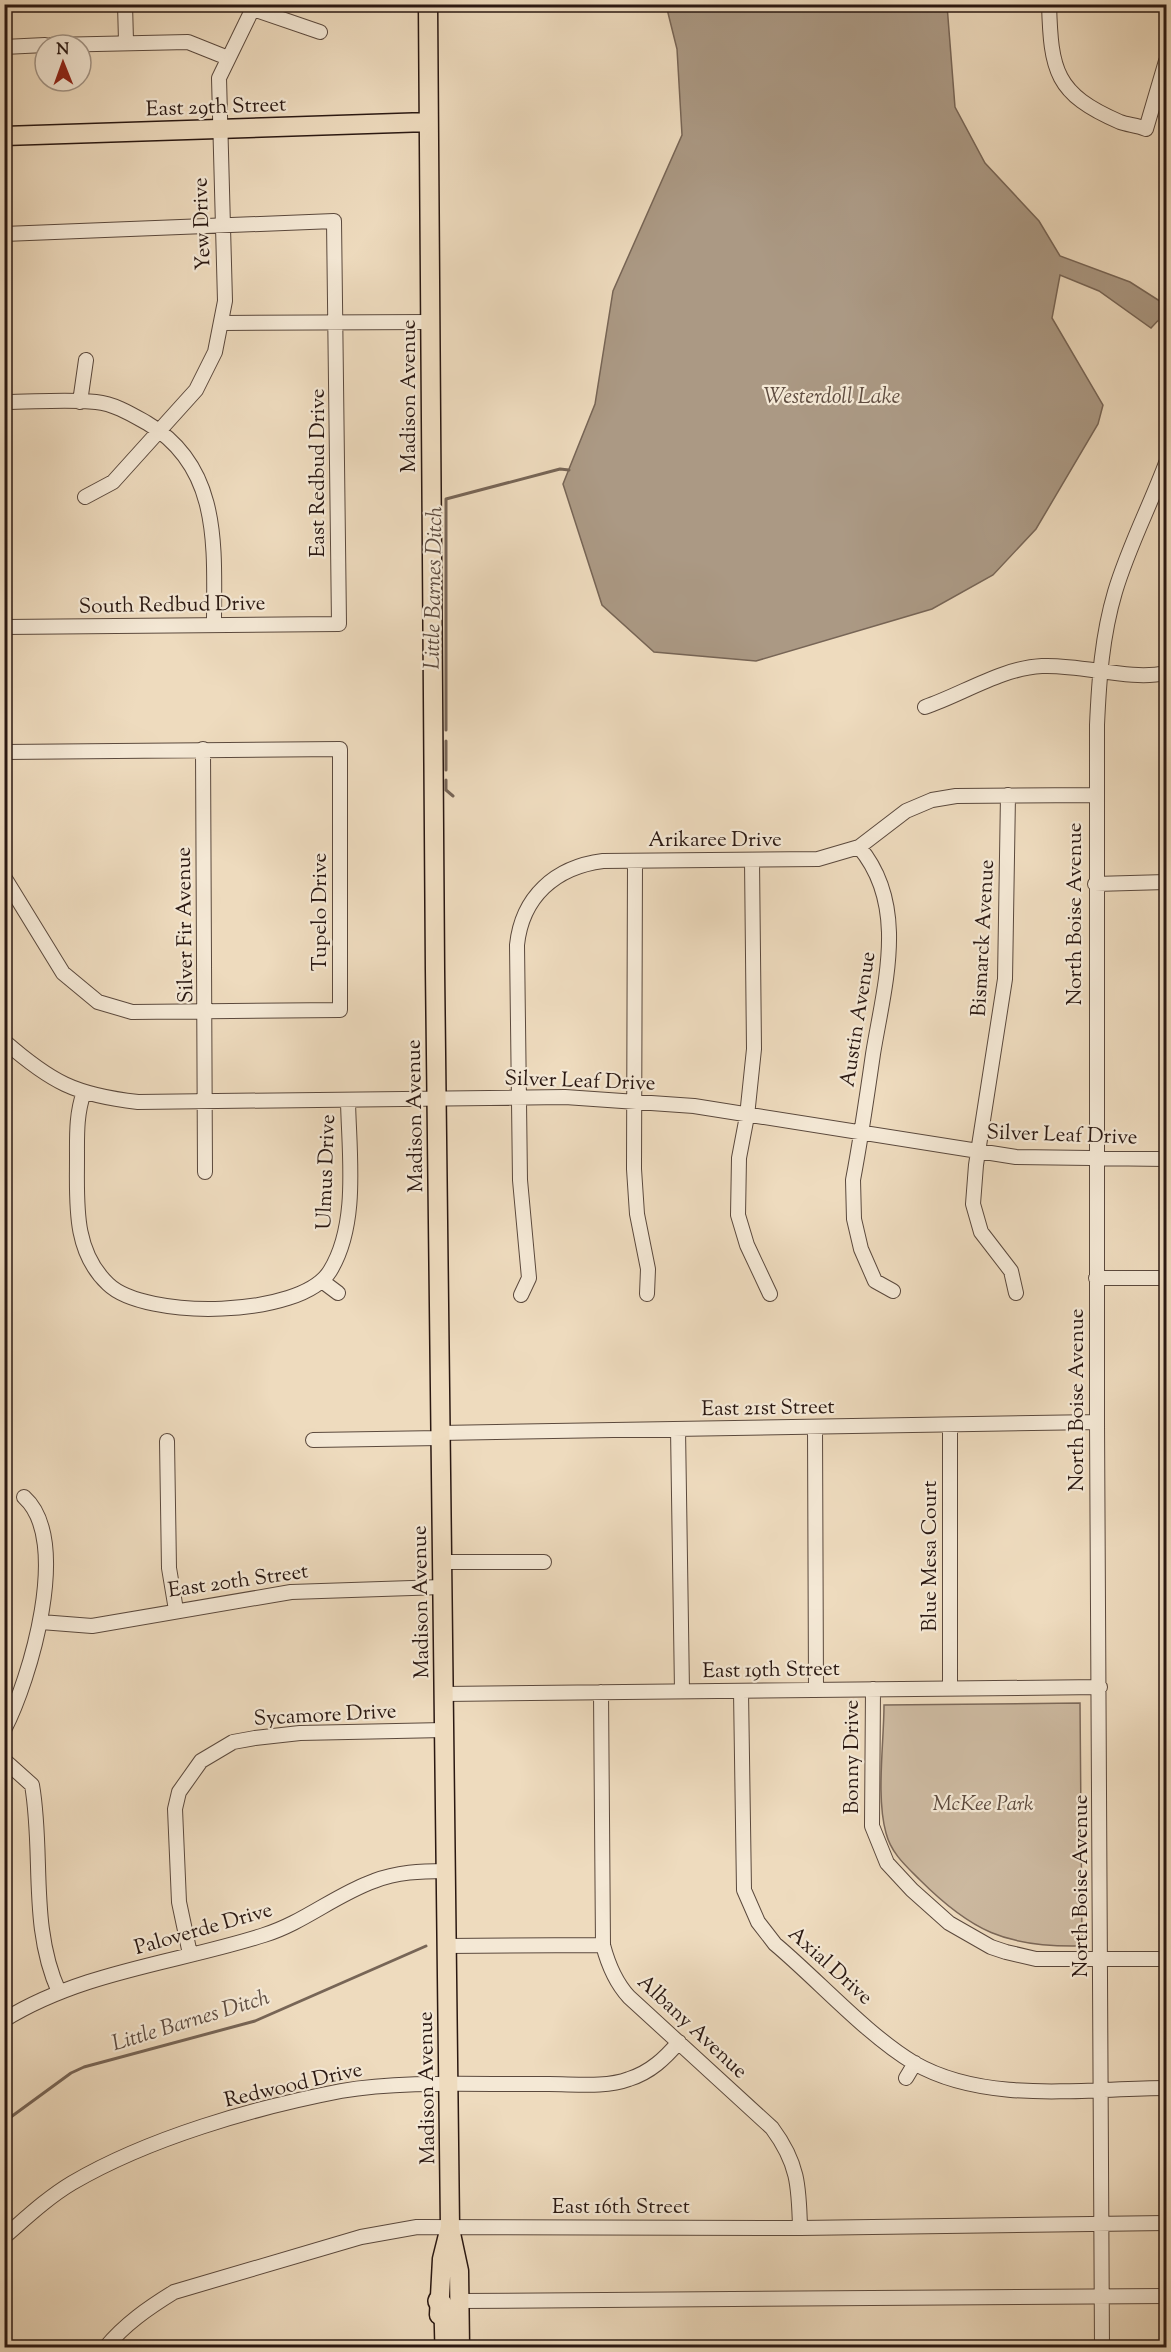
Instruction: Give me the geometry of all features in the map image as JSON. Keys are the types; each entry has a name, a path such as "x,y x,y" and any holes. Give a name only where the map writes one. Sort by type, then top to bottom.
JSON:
{"highway":[{"path":"447,2348 445,2310 449,2301"}],"main road":[{"name":"Madison Avenue","path":"428,4 436,1099 450,2227 442,2259 460,2348"},
{"name":"East 29th Street","path":"4,136 428,122"},
{"name":"Madison Avenue","path":"438,2348 449,2301"}],"street":[{"path":"125,4 126,41"},
{"path":"1049,4 1055,68 1080,103 1122,123 1135,124 1146,129 1167,61"},
{"path":"254,7 320,32"},
{"name":"Yew Drive","path":"85,497 113,482 196,390 206,374 219,340 225,301 218,128 219,78 254,7"},
{"path":"93,43 188,42 228,58"},
{"path":"4,47 33,46"},
{"name":"East Redbud Drive","path":"223,225 334,221 339,624"},
{"path":"4,234 223,225"},
{"path":"222,323 430,322"},
{"path":"80,402 86,360"},
{"path":"4,402 98,402 118,409 159,430 195,471 206,496 213,538 214,624"},
{"name":"North Boise Avenue","path":"1102,2348 1095,795 1100,669 1116,591 1167,463"},
{"name":"South Redbud Drive","path":"4,627 339,624"},
{"path":"925,707 1009,673 1032,667 1100,669 1138,675 1167,673"},
{"name":"Silver Fir Avenue","path":"203,749 206,1172"},
{"name":"Tupelo Drive","path":"4,752 340,749 340,1010 132,1012 111,1007 85,994 63,973 4,877"},
{"name":"Bismarck Avenue","path":"1008,795 1005,979 977,1152 975,1212 986,1241 1011,1271 1016,1293"},
{"name":"Arikaree Drive","path":"521,1295 529,1278 520,1180 517,1098 517,945 521,922 536,884 585,863 818,859 859,847 906,811 923,803 956,796 1095,795"},
{"name":"Austin Avenue","path":"859,847 873,867 884,895 891,947 853,1180 856,1234 875,1281 893,1291"},
{"path":"635,861 634,1168 637,1214 648,1269 647,1294"},
{"path":"752,861 754,1049 747,1116 739,1158 738,1215 747,1245 770,1294"},
{"path":"1095,884 1167,882"},
{"name":"Silver Leaf Drive","path":"4,1041 42,1073 84,1092 138,1102 564,1097 693,1106 977,1152 1039,1158 1167,1159"},
{"path":"84,1092 77,1121 77,1214 86,1252 108,1284 144,1302 178,1308 250,1306 280,1300 322,1281 338,1293"},
{"name":"Ulmus Drive","path":"322,1281 341,1248 348,1222 348,1101"},
{"path":"1096,1278 1167,1278"},
{"name":"East 21st Street","path":"314,1440 678,1429 1097,1422"},
{"name":"Blue Mesa Court","path":"950,1425 950,1688"},
{"path":"815,1427 816,1690"},
{"path":"678,1429 681,1691"},
{"path":"166,1441 169,1561 176,1611"},
{"path":"4,1730 27,1676 42,1622 44,1537 35,1508 24,1497"},
{"path":"442,1562 544,1562"},
{"name":"East 20th Street","path":"42,1622 81,1627 291,1592 442,1587"},
{"name":"East 19th Street","path":"444,1694 1100,1687"},
{"name":"Bonny Drive","path":"873,1689 872,1826 887,1863 895,1874 949,1923 991,1947 1036,1959 1167,1959"},
{"name":"Axial Drive","path":"741,1691 742,1875 751,1911 773,1943 869,2028 915,2063 943,2077 1000,2090 1167,2088"},
{"name":"Albany Avenue","path":"601,1692 603,1945 621,1988 772,2128 785,2146 798,2179 800,2228"},
{"name":"Sycamore Drive","path":"190,1954 179,1902 175,1809 179,1792 201,1761 233,1742 300,1732 444,1730"},
{"path":"4,1760 32,1785 40,1925 49,1966 59,1992"},
{"name":"Paloverde Drive","path":"4,2020 59,1992 278,1930 382,1878 404,1873 446,1871"},
{"path":"446,1946 603,1945"},
{"name":"Redwood Drive","path":"4,2237 34,2210 70,2184 118,2159 161,2141 268,2109 341,2091 381,2086 617,2083 657,2065 680,2042"},
{"path":"906,2078 915,2063"},
{"name":"East 16th Street","path":"105,2348 121,2329 147,2308 174,2292 389,2231 450,2227 800,2228 1167,2223"},
{"path":"449,2301 1167,2296"}],"green space":[{"name":"McKee Park","path":"1080,1703 1082,1941 1078,1946 1053,1946 1010,1939 973,1924 956,1912 909,1870 891,1847 881,1803 884,1705"}],"water":[{"name":"Westerdoll Lake","path":"666,5 947,5 955,107 985,163 1039,221 1060,256 1130,282 1166,305 1166,312 1151,328 1099,291 1060,275 1052,318 1103,405 1098,424 1036,529 993,575 932,609 756,661 654,652 602,605 563,484 595,404 613,291 682,135 677,49"}],"waterway":[{"path":"1162,318 1166,321"},
{"name":"Little Barnes Ditch","path":"446,730 446,499 560,469 569,470"},
{"name":"Little Barnes Ditch","path":"446,741 446,770"},
{"name":"Little Barnes Ditch","path":"446,780 446,790 453,796"},
{"name":"Little Barnes Ditch","path":"4,2122 71,2073 84,2067 255,2021 426,1946"}]}
